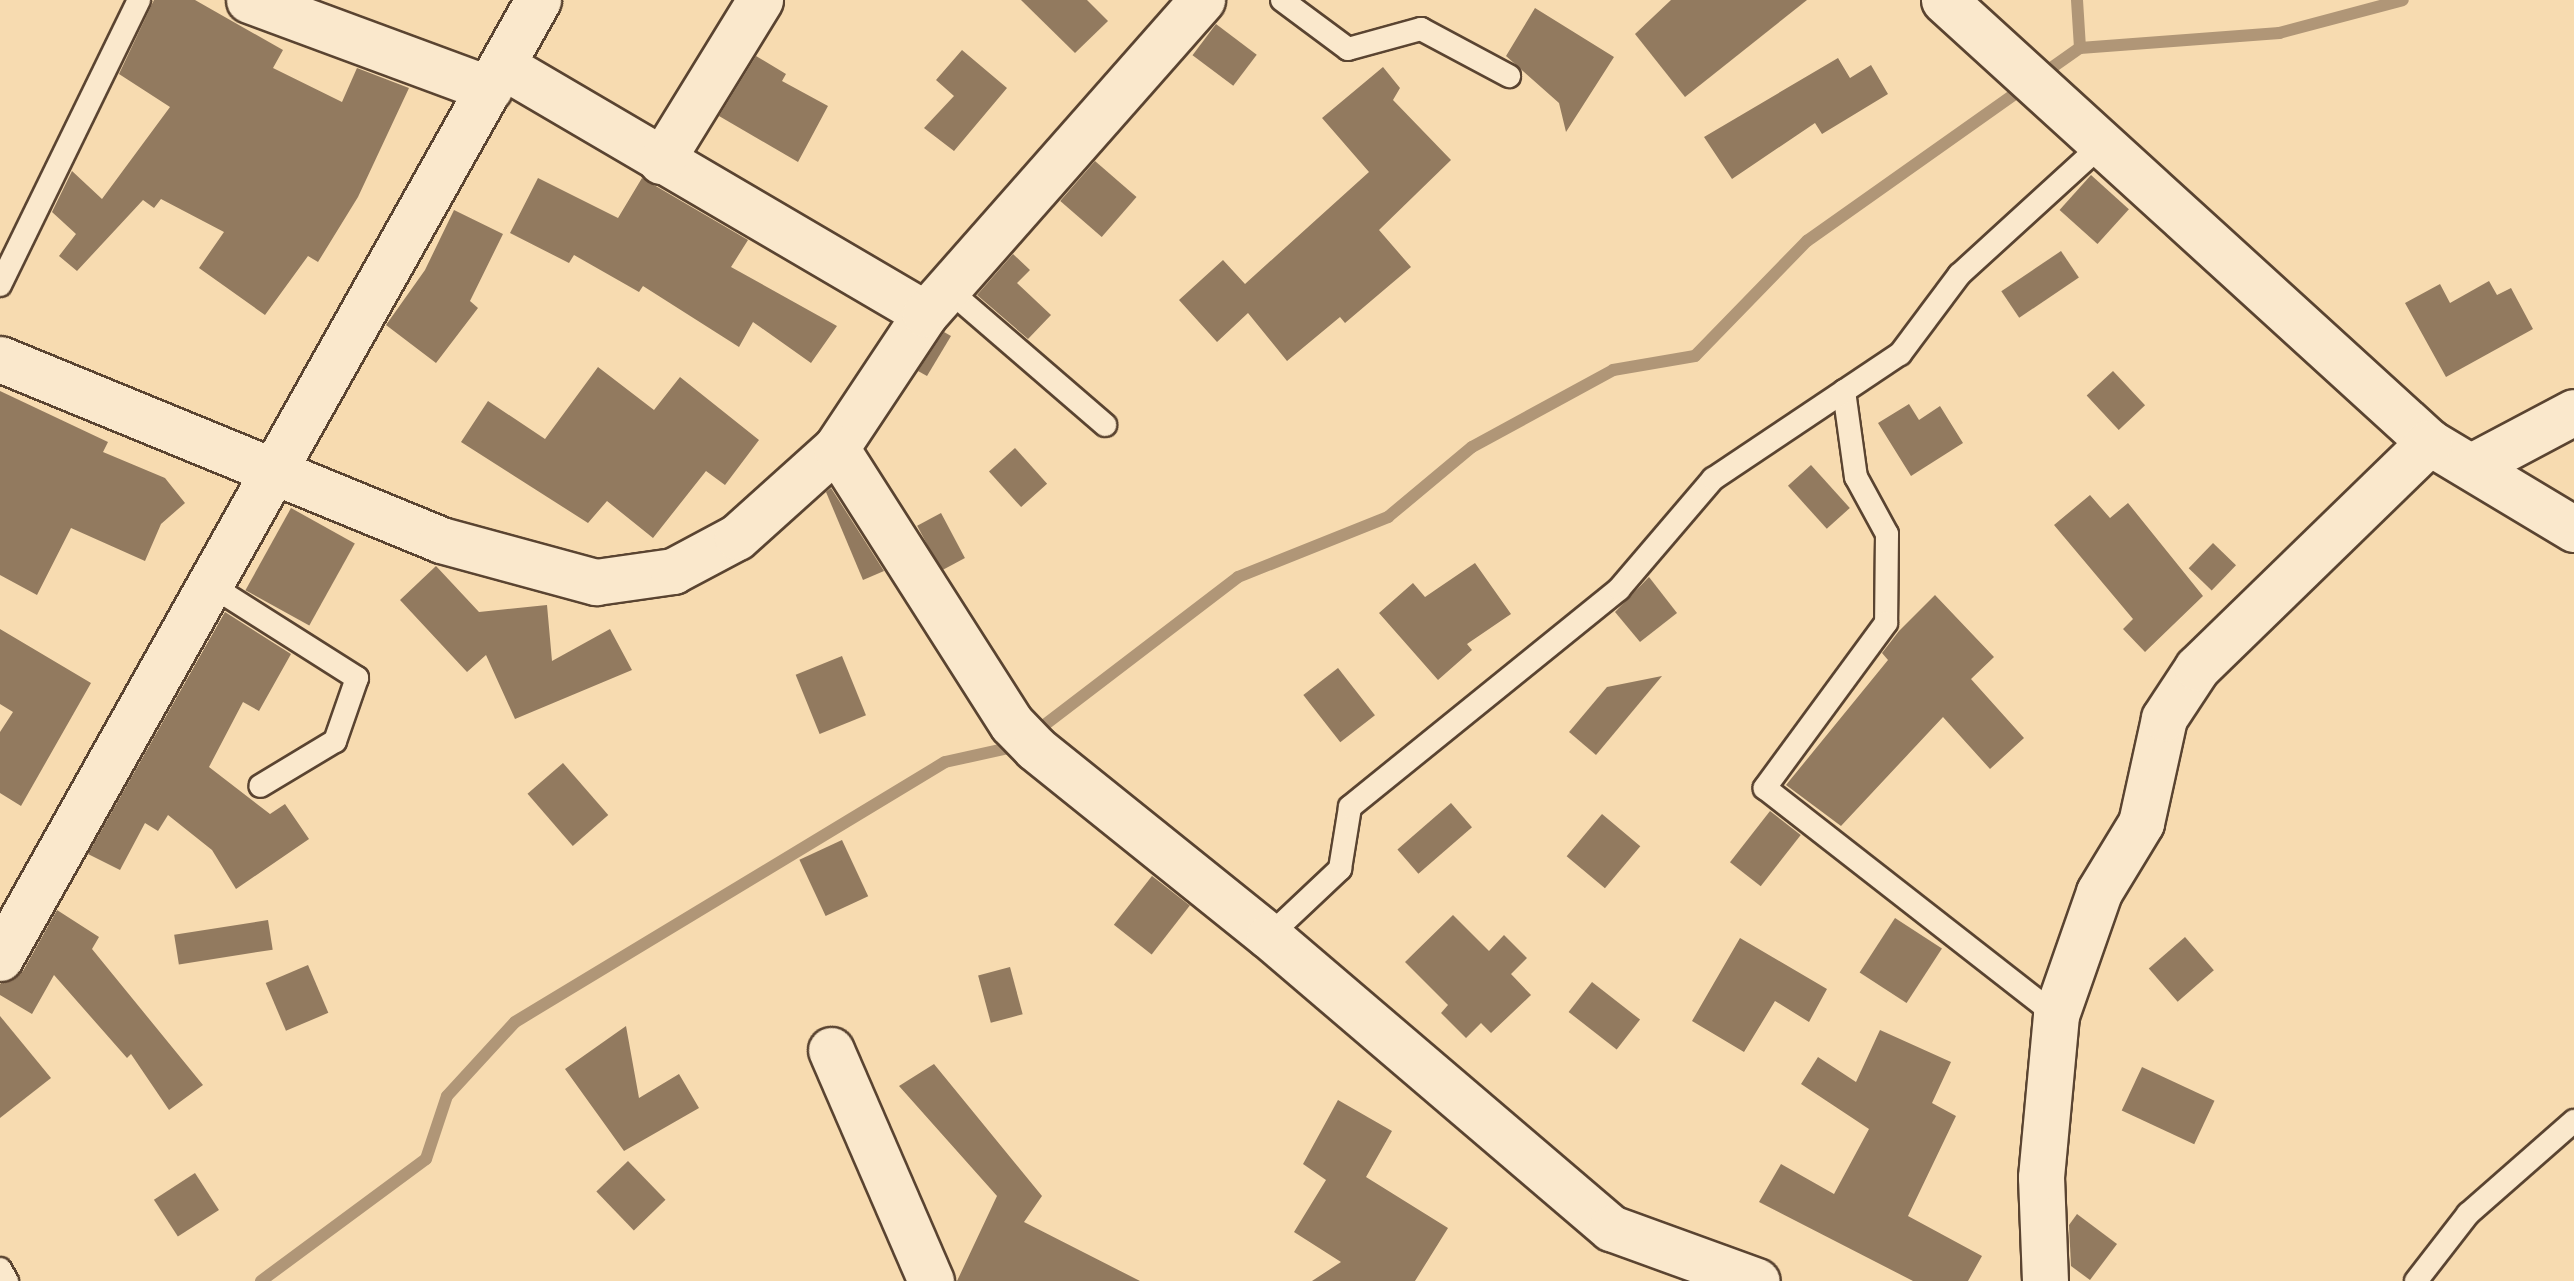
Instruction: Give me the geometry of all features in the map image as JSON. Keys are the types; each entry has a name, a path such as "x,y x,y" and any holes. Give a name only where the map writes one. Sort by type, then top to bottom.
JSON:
{"street":[{"path":"248,0 496,78 938,302"},
{"path":"0,958 276,473 538,0"},
{"path":"661,162 760,0"},
{"path":"0,359 441,540 596,582 673,571 737,537 836,448 938,302 1202,0"},
{"path":"1944,0 2106,142 2429,442 2574,529"},
{"path":"2472,466 2574,412"},
{"path":"2045,1281 2042,1178 2056,1014 2099,892 2142,823 2164,718 2197,668 2429,442"},
{"path":"836,448 1023,736 1269,936 1611,1228 1757,1281"},
{"path":"831,1050 932,1281"}],"lane":[{"path":"0,285 138,0"},
{"path":"1282,0 1348,48 1421,29 1509,76"},
{"path":"1269,936 1340,869 1350,808 1619,589 1713,478 1900,354 1959,275 2106,142"},
{"path":"938,302 1106,425"},
{"path":"1844,391 1856,477 1887,534 1886,622 1765,788 2056,1014"},
{"path":"212,586 357,678 335,741 260,786"},
{"path":"2416,1281 2468,1214 2574,1121"},
{"path":"0,1270 7,1281"}],"building":[{"path":"154,0 195,0 283,50 273,68 342,102 357,68 409,88 358,197 318,262 308,256 265,315 199,268 224,232 161,199 154,208 143,200 77,271 59,256 76,234 52,212 72,171 102,199 170,107 119,74"},
{"path":"1021,0 1087,0 1108,21 1075,53"},
{"path":"1671,0 1807,0 1685,97 1635,34"},
{"path":"1535,8 1614,57 1566,132 1559,103 1506,56"},
{"path":"1216,24 1257,55 1233,86 1193,55"},
{"path":"962,50 1007,88 954,151 924,128 954,96 936,80"},
{"path":"756,56 786,74 782,81 828,106 798,162 719,116"},
{"path":"1838,58 1850,78 1871,65 1888,94 1822,134 1815,123 1732,179 1704,137"},
{"path":"1383,67 1400,88 1393,100 1451,160 1379,230 1411,267 1345,323 1340,317 1287,361 1248,313 1217,342 1179,300 1223,260 1245,284 1369,172 1322,118"},
{"path":"1095,161 1137,197 1102,237 1060,201"},
{"path":"2091,175 2129,209 2097,244 2060,210"},
{"path":"538,178 618,218 642,178 748,240 731,267 837,326 811,363 753,322 739,347 643,286 639,292 574,255 569,263 510,233"},
{"path":"454,210 503,234 470,301 478,308 436,363 386,325 425,270"},
{"path":"2061,251 2079,278 2019,318 2001,291"},
{"path":"1013,254 1030,270 1017,283 1051,315 1028,339 977,295"},
{"path":"2489,281 2497,295 2511,288 2533,329 2446,377 2405,303 2440,284 2450,303"},
{"path":"944,332 951,336 927,376 918,371"},
{"path":"598,367 654,410 680,377 759,440 725,485 706,471 653,538 607,501 588,523 461,442 488,401 545,439"},
{"path":"2113,371 2145,405 2119,430 2087,396"},
{"path":"0,391 108,442 103,452 165,478 185,503 161,524 145,561 71,528 37,595 0,575"},
{"path":"1909,404 1919,420 1940,406 1963,443 1911,476 1878,423"},
{"path":"1015,448 1047,484 1021,507 989,471"},
{"path":"1811,465 1850,508 1827,529 1788,486"},
{"path":"831,488 884,571 863,580 826,492"},
{"path":"2090,495 2110,518 2128,503 2203,596 2145,652 2123,629 2133,619 2054,525"},
{"path":"291,508 355,543 309,626 245,590"},
{"path":"941,513 965,558 941,571 917,526"},
{"path":"2213,543 2236,565 2212,590 2189,568"},
{"path":"1475,563 1511,614 1467,644 1472,650 1438,680 1379,613 1413,583 1425,597"},
{"path":"436,566 479,612 547,605 552,661 610,629 632,670 515,719 486,655 467,672 400,600"},
{"path":"1649,577 1677,613 1640,642 1615,612"},
{"path":"1935,595 1994,657 1971,679 2024,738 1990,769 1943,717 1841,826 1786,785 1888,660 1882,653 1899,631"},
{"path":"225,612 291,654 259,711 243,702 209,767 270,814 285,804 309,839 236,889 212,850 168,815 158,831 145,823 120,870 88,854"},
{"path":"0,629 91,683 21,806 0,793 0,732 13,712 0,704"},
{"path":"842,656 866,715 820,734 796,675"},
{"path":"1338,668 1375,715 1340,742 1303,695"},
{"path":"1662,676 1596,755 1569,732 1607,687"},
{"path":"563,763 608,815 573,846 528,794"},
{"path":"1451,803 1472,827 1418,874 1397,850"},
{"path":"1770,811 1801,835 1761,886 1730,862"},
{"path":"1602,814 1640,846 1605,888 1567,856"},
{"path":"842,840 868,896 826,916 799,860"},
{"path":"1152,876 1190,906 1152,954 1114,925"},
{"path":"57,910 99,937 92,949 203,1085 169,1110 131,1054 127,1058 54,975 32,1014 0,995 0,984 23,971"},
{"path":"1453,915 1489,951 1504,935 1527,958 1511,974 1531,995 1491,1033 1481,1023 1466,1038 1441,1013 1448,1005 1405,962"},
{"path":"1895,918 1942,948 1907,1003 1860,973"},
{"path":"268,920 273,950 179,964 174,935"},
{"path":"2185,937 2214,970 2178,1002 2149,968"},
{"path":"1740,938 1827,989 1809,1022 1775,1001 1744,1052 1692,1021"},
{"path":"308,965 328,1013 286,1031 266,983"},
{"path":"1010,967 1023,1014 991,1023 978,976"},
{"path":"1592,982 1640,1020 1617,1049 1569,1012"},
{"path":"0,1016 51,1078 0,1118"},
{"path":"626,1026 639,1098 679,1074 699,1108 624,1151 565,1069"},
{"path":"1880,1030 1951,1062 1932,1103 1956,1116 1908,1216 1982,1256 1968,1281 1913,1281 1759,1202 1781,1164 1834,1194 1869,1129 1801,1084 1818,1057 1856,1082"},
{"path":"934,1064 1042,1196 1024,1222 1140,1281 957,1281 997,1196 899,1086"},
{"path":"2142,1067 2215,1101 2194,1144 2122,1111"},
{"path":"1338,1100 1392,1131 1366,1177 1448,1228 1415,1281 1312,1281 1341,1262 1294,1232 1326,1180 1303,1164"},
{"path":"628,1161 666,1200 634,1230 596,1192"},
{"path":"195,1173 219,1210 178,1237 154,1200"},
{"path":"2077,1214 2117,1244 2090,1280 2071,1266 2069,1225"}],"waterway":[{"path":"2077,0 2080,48"},
{"path":"261,1281 426,1159 447,1096 515,1022 945,762 1017,746 1238,577 1388,517 1472,447 1613,370 1695,356 1807,241 2080,48 2279,33 2403,0"}]}
